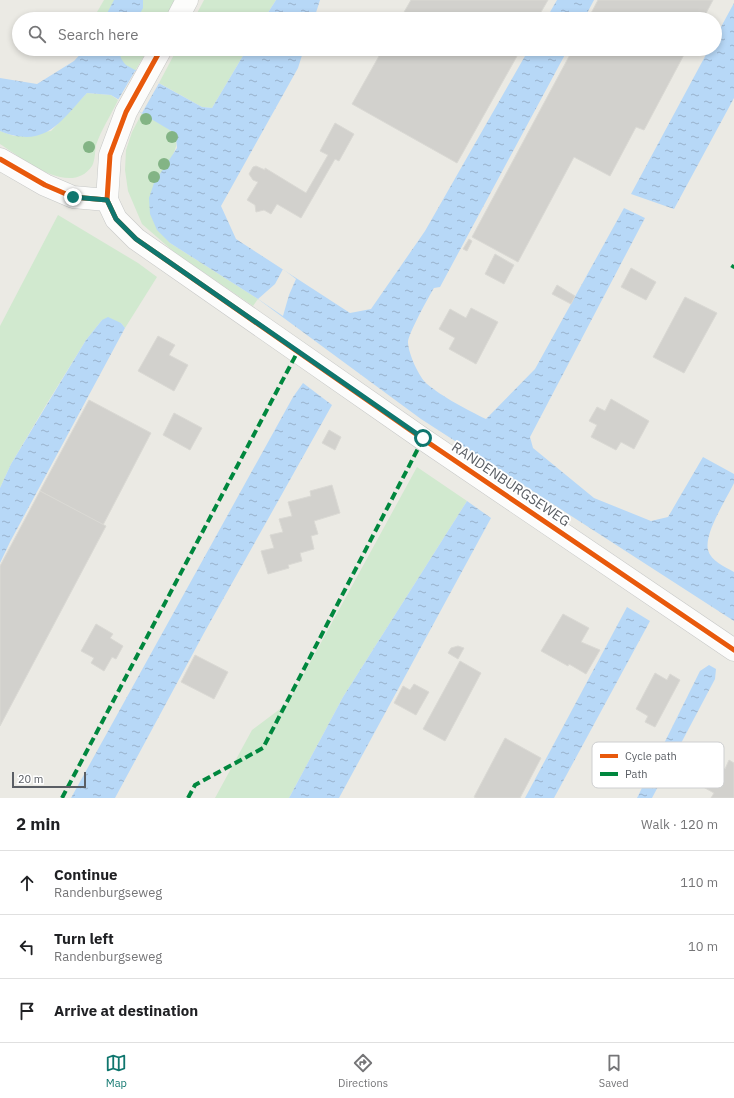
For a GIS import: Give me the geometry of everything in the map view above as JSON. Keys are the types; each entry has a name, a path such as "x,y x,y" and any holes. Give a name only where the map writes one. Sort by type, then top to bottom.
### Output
{"street":[{"path":"181,12 187,0"},
{"path":"0,159 45,185 73,197 107,200 110,155 126,112 156,56"},
{"name":"RANDENBURGSEWEG","path":"107,200 116,219 136,239 429,443 733,646"}],"green space":[{"path":"104,0 176,0 169,12 97,12"},
{"path":"204,0 276,0 268,12 198,12"},
{"path":"90,56 144,56 135,71 95,62"},
{"path":"173,56 243,56 212,108 202,107 159,83"},
{"path":"87,93 111,95 118,100 98,139 93,164 83,175 71,178 59,177 33,166 0,144 0,131 14,136 51,131"},
{"path":"142,113 167,128 174,134 176,139 176,145 171,159 154,183 170,243 258,299 253,306 174,252 142,224 128,191 125,170 126,150 132,132"},
{"path":"58,215 138,263 157,277 125,328 121,323 102,320 86,340 11,464 0,488 0,326"},
{"path":"417,467 467,501 343,697 289,798 215,798 252,730 288,703"}],"water":[{"path":"114,0 143,0 143,8 141,12 108,12"},
{"path":"276,0 320,0 316,12 268,12"},
{"path":"557,0 594,0 588,12 550,12"},
{"path":"734,3 734,98 674,209 631,194 705,56 722,56 722,25"},
{"path":"79,56 120,56 126,65 202,107 212,108 243,56 302,56 298,68 221,206 236,239 350,313 371,309 425,231 525,56 564,56 440,287 434,288 419,316 408,343 410,353 418,371 427,384 447,398 486,419 535,369 624,208 645,218 530,437 533,448 594,498 651,521 668,517 703,457 734,474 734,483 712,526 709,535 708,550 712,557 719,563 734,572 734,621 421,419 258,299 170,243 157,230 150,214 149,198 154,183 177,148 176,138 173,132 111,95 87,93 59,123 40,135 29,137 16,136 0,131 0,78 37,84 74,61"},
{"path":"108,317 121,323 125,328 0,563 0,488 11,464 86,340 102,320"},
{"path":"303,383 332,405 204,633 115,798 71,798 293,397"},
{"path":"467,501 491,518 339,798 289,798 343,697"},
{"path":"627,607 650,621 554,798 525,798"},
{"path":"709,665 716,669 715,679 682,742 665,742 700,671"},
{"path":"642,788 657,788 652,798 637,798"}],"pier":[{"path":"135,71 159,83 142,113 118,100"},
{"path":"283,269 296,279 289,295 283,316 258,299 275,284"}],"building":[{"path":"411,0 548,0 541,12 404,12"},
{"path":"598,0 713,0 707,12 592,12"},
{"path":"379,56 517,56 457,163 352,104"},
{"path":"569,56 683,56 644,130 636,127 610,176 574,157 518,262 472,237"},
{"path":"335,123 354,134 339,161 335,159 301,218 277,204 271,214 264,210 256,212 255,205 247,200 258,182 253,180 249,174 253,167 256,166 265,170 265,168 306,193 328,155 320,151"},
{"path":"469,239 472,241 467,251 463,249"},
{"path":"495,254 514,265 504,284 485,274"},
{"path":"631,268 656,282 646,300 621,287"},
{"path":"557,285 575,296 571,304 552,294"},
{"path":"685,297 717,313 684,373 653,357"},
{"path":"471,308 498,322 476,364 449,349 455,338 439,329 450,309 466,318"},
{"path":"158,336 175,345 169,355 188,365 174,391 138,371"},
{"path":"611,399 649,421 634,449 621,442 616,450 591,437 597,425 589,421 597,407 605,411"},
{"path":"89,400 151,433 103,525 40,491"},
{"path":"174,413 202,428 190,450 163,435"},
{"path":"329,430 341,437 335,450 322,443"},
{"path":"332,485 340,513 314,521 318,534 311,536 314,549 300,553 302,561 288,565 289,568 268,574 261,551 274,548 270,535 283,532 279,519 292,516 288,502 311,496 310,491"},
{"path":"40,491 106,526 0,726 0,566"},
{"path":"563,614 589,628 581,642 600,650 586,674 541,651"},
{"path":"96,624 113,634 110,638 123,646 116,659 112,657 104,671 91,663 94,658 81,651"},
{"path":"458,646 464,648 458,659 448,653 451,648"},
{"path":"195,655 228,672 214,699 181,682"},
{"path":"460,661 481,673 445,741 423,729"},
{"path":"655,673 667,680 670,674 680,680 655,727 645,722 648,716 636,709"},
{"path":"414,684 429,692 416,715 394,703 403,686 410,690"},
{"path":"505,738 541,758 520,798 474,797"},
{"path":"729,760 734,763 734,798 711,798 714,793 705,788 724,788 724,768"}],"marked path":[{"path":"62,798 298,351"},
{"path":"188,798 195,785 263,748 423,439"}],"cycle path":[{"path":"107,200 110,155 126,112 157,56"},
{"path":"0,159 45,185 73,197 107,200 116,219 136,239 423,439 734,650"}],"route":[{"path":"73,197 107,200 116,219 136,239 423,438"}]}
